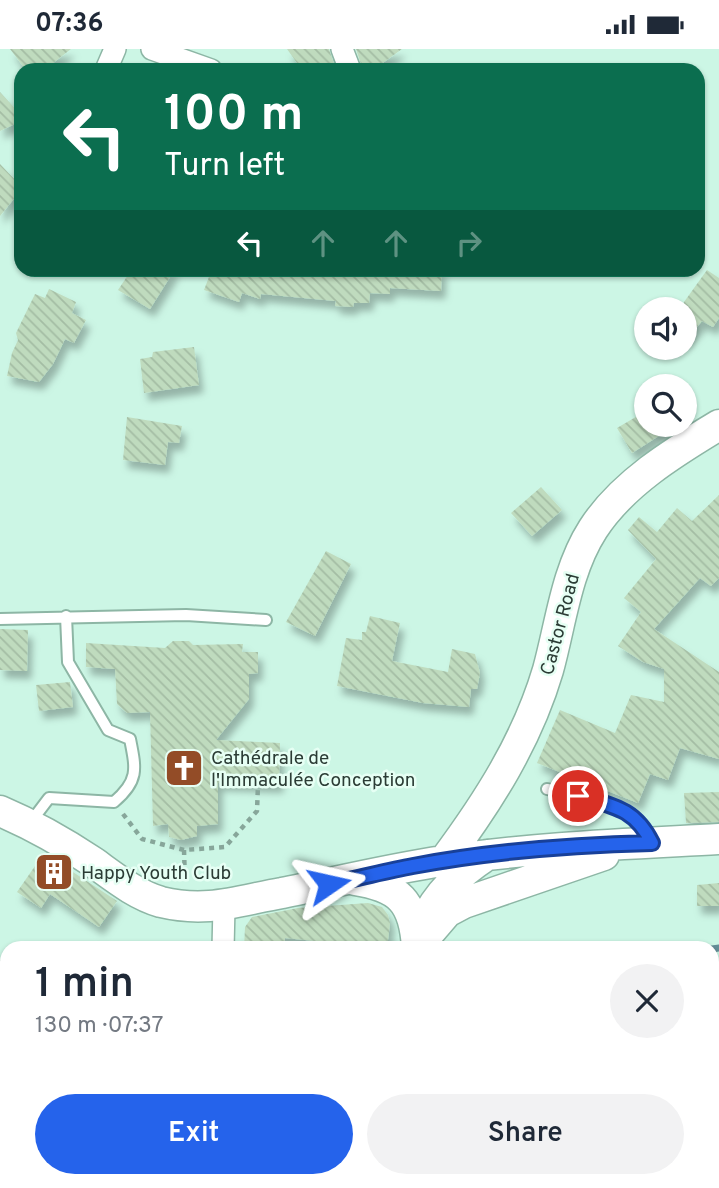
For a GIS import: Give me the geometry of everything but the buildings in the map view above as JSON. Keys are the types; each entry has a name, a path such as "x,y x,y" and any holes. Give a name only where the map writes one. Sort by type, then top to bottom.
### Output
{"main road":[{"name":"Castor Road","path":"444,861 508,768 533,712 547,671 577,559 594,527 628,489 682,447 719,425"},
{"path":"0,811 30,823 129,887 158,901 186,907 224,906 278,893 487,855 577,846 719,839"},
{"path":"423,941 447,912 464,904 513,885 649,843"},
{"path":"420,941 435,901 461,875 487,855"},
{"path":"355,880 381,884 397,893 410,908 416,924 417,941"}],"street":[{"path":"152,49 191,63"},
{"path":"223,941 224,906"}],"lane":[{"path":"0,619 186,615 266,620"},
{"path":"30,823 49,798 114,802 129,790 135,765 130,739 108,730 68,662 66,616"},
{"path":"547,789 611,804 624,810 643,825 649,843"}],"path":[{"path":"114,802 142,839 184,850 225,847 257,811 258,784"}],"place":[{"name":"Cathédrale de l'Immaculée Conception","path":"184,768"},
{"name":"Happy Youth Club","path":"54,872"}],"route":[{"path":"329,884 412,866 473,857 577,846 652,843 643,825 624,810 578,796"}]}
